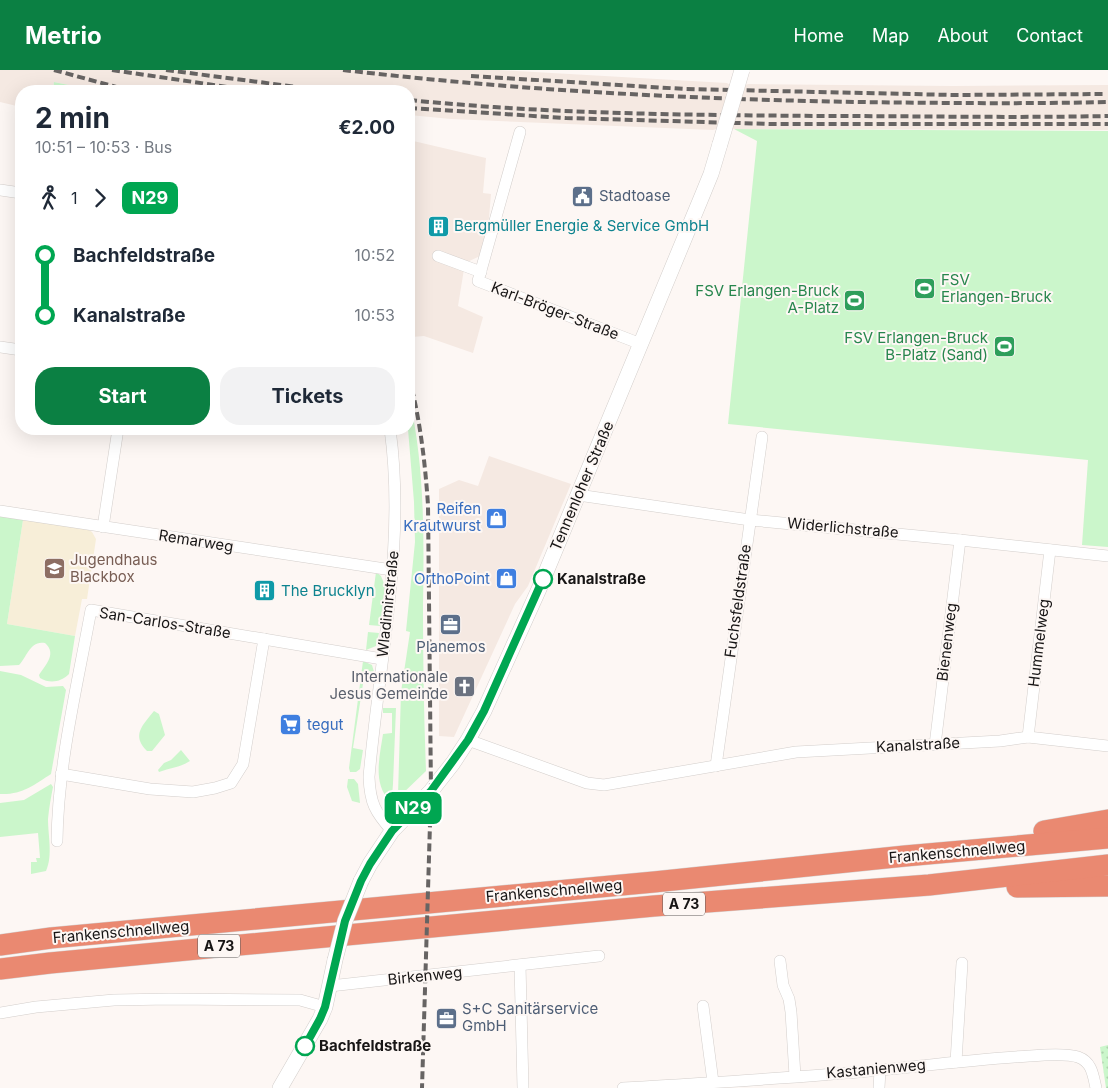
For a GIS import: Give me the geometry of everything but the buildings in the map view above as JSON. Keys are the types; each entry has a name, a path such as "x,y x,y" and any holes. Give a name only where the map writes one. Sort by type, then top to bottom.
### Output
{"highway":[{"path":"905,856 970,841 1108,820"},
{"name":"Frankenschnellweg","path":"0,945 51,938 1108,838"},
{"name":"Frankenschnellweg","path":"0,969 342,934 654,906 929,885 1108,865"},
{"path":"929,885 972,888 1108,886"}],"street":[{"name":"Tennenloher Straße","path":"280,1088 325,1007 345,921 361,881 392,831 431,791 468,740 484,711 536,597 702,196 742,70"},
{"name":"Karl-Bröger-Straße","path":"520,132 478,281 641,344"},
{"path":"0,190 15,192"},
{"name":"Karl-Bröger-Straße","path":"438,256 481,272"},
{"path":"0,347 15,349"},
{"path":"103,527 117,435"},
{"name":"Wladimirstraße","path":"391,435 395,487 392,570 370,765 369,790 376,812 392,831"},
{"name":"Fuchsfeldstraße","path":"716,766 762,437"},
{"name":"Widerlichstraße","path":"578,495 750,520 1108,556"},
{"name":"Remarweg","path":"0,511 392,570"},
{"name":"Bienenweg","path":"935,745 960,540"},
{"name":"Hummelweg","path":"1028,737 1050,550"},
{"name":"San-Carlos-Straße","path":"57,841 61,774 91,610 382,659"},
{"path":"61,774 150,789 192,792 231,783 243,764 264,639"},
{"name":"Kanalstraße","path":"468,740 586,783 604,785 796,752 1000,741 1028,737 1108,746"},
{"name":"Birkenweg","path":"330,986 599,956"},
{"path":"780,961 783,985 789,999 791,1012 795,1076"},
{"path":"956,1062 962,963"},
{"path":"520,966 524,1088"},
{"path":"0,1013 36,1007 105,1001 169,999 300,1000 325,1007"},
{"path":"703,1006 708,1084"},
{"name":"Kastanienweg","path":"623,1088 708,1084 1046,1055 1077,1056 1088,1063 1092,1070 1096,1088"},
{"path":"879,1088 880,1070"}],"shaded area":[{"path":"0,70 499,70 727,83 733,87 749,84 1108,85 1108,130 734,129 723,127 713,130 451,119 415,116 415,85 69,85 54,82 54,85 15,85 15,106 0,102"},
{"path":"415,141 486,158 483,193 491,194 489,218 480,256 465,263 458,306 483,317 473,353 424,336 415,337"},
{"path":"489,456 571,484 528,586 515,604 454,737 439,736 439,489 459,480 478,486"},
{"name":"Jugendhaus Blackbox","path":"23,520 84,527 92,532 96,539 87,599 82,599 75,636 7,624"}],"green space":[{"path":"54,82 69,85 54,85"},
{"name":"FSV Erlangen-Bruck","path":"734,129 1108,131 1108,547 1082,545 1088,460 728,424 757,141"},
{"path":"415,430 421,476 422,502 426,771 400,796 398,795 401,692 410,632 406,631 415,542 408,435 415,435"},
{"path":"0,516 23,520 7,624 75,636 69,674 59,680 48,681 40,678 39,675 50,655 50,651 45,643 36,644 32,647 19,665 0,666"},
{"path":"376,572 381,576 385,586 380,626 369,625"},
{"path":"368,632 379,633 376,646 366,650"},
{"path":"363,661 372,665 374,672 365,671 353,748 363,750 360,769 356,772 350,772 349,768"},
{"path":"0,671 21,675 46,687 63,686 66,690 51,774 21,791 8,794 0,794"},
{"path":"383,708 396,708 393,784 390,801 384,794 379,778 379,760 383,734 392,733 392,713 383,713"},
{"path":"154,711 159,714 165,735 152,751 147,751 142,745 139,735 140,730"},
{"path":"181,750 190,761 159,772 158,770 164,763 171,760"},
{"path":"348,779 354,779 358,784 360,803 352,801 347,787"},
{"path":"51,784 53,787 48,819 50,852 48,865 46,871 31,874 31,862 37,862 36,858 40,858 38,833 0,837 0,803 24,800"},
{"path":"1108,1045 1108,1088 1106,1088 1100,1047"}],"railway":[{"path":"54,70 109,85"},
{"path":"112,70 214,85"},
{"path":"166,70 282,85"},
{"path":"343,70 535,88 729,99 920,103 1108,102"},
{"path":"471,76 685,89 954,95 1106,94"},
{"path":"415,101 566,111 671,114 968,117 1108,116"},
{"path":"415,108 566,118 771,124 1108,124"},
{"path":"415,404 422,440 428,505 431,791 422,1088"}],"bus line":[{"name":"N29","path":"305,1046 325,1007 345,921 361,881 392,831 431,791 468,740 484,711 543,579"}],"place":[{"name":"Stadtoase","path":"583,196"},
{"name":"Bergmüller Energie & Service GmbH","path":"438,226"},
{"name":"FSV Erlangen-Bruck","path":"925,289"},
{"name":"FSV Erlangen-Bruck A-Platz","path":"855,300"},
{"name":"FSV Erlangen-Bruck B-Platz (Sand)","path":"1004,347"},
{"name":"Reifen Krautwurst","path":"497,518"},
{"name":"Jugendhaus Blackbox","path":"54,569"},
{"name":"OrthoPoint","path":"506,579"},
{"name":"Kanalstraße","path":"543,579"},
{"name":"The Brucklyn","path":"265,591"},
{"name":"Planemos","path":"451,624"},
{"name":"Internationale Jesus Gemeinde","path":"464,686"},
{"name":"tegut","path":"291,725"},
{"name":"S+C Sanitärservice GmbH","path":"446,1018"},
{"name":"Bachfeldstraße","path":"305,1046"}]}
